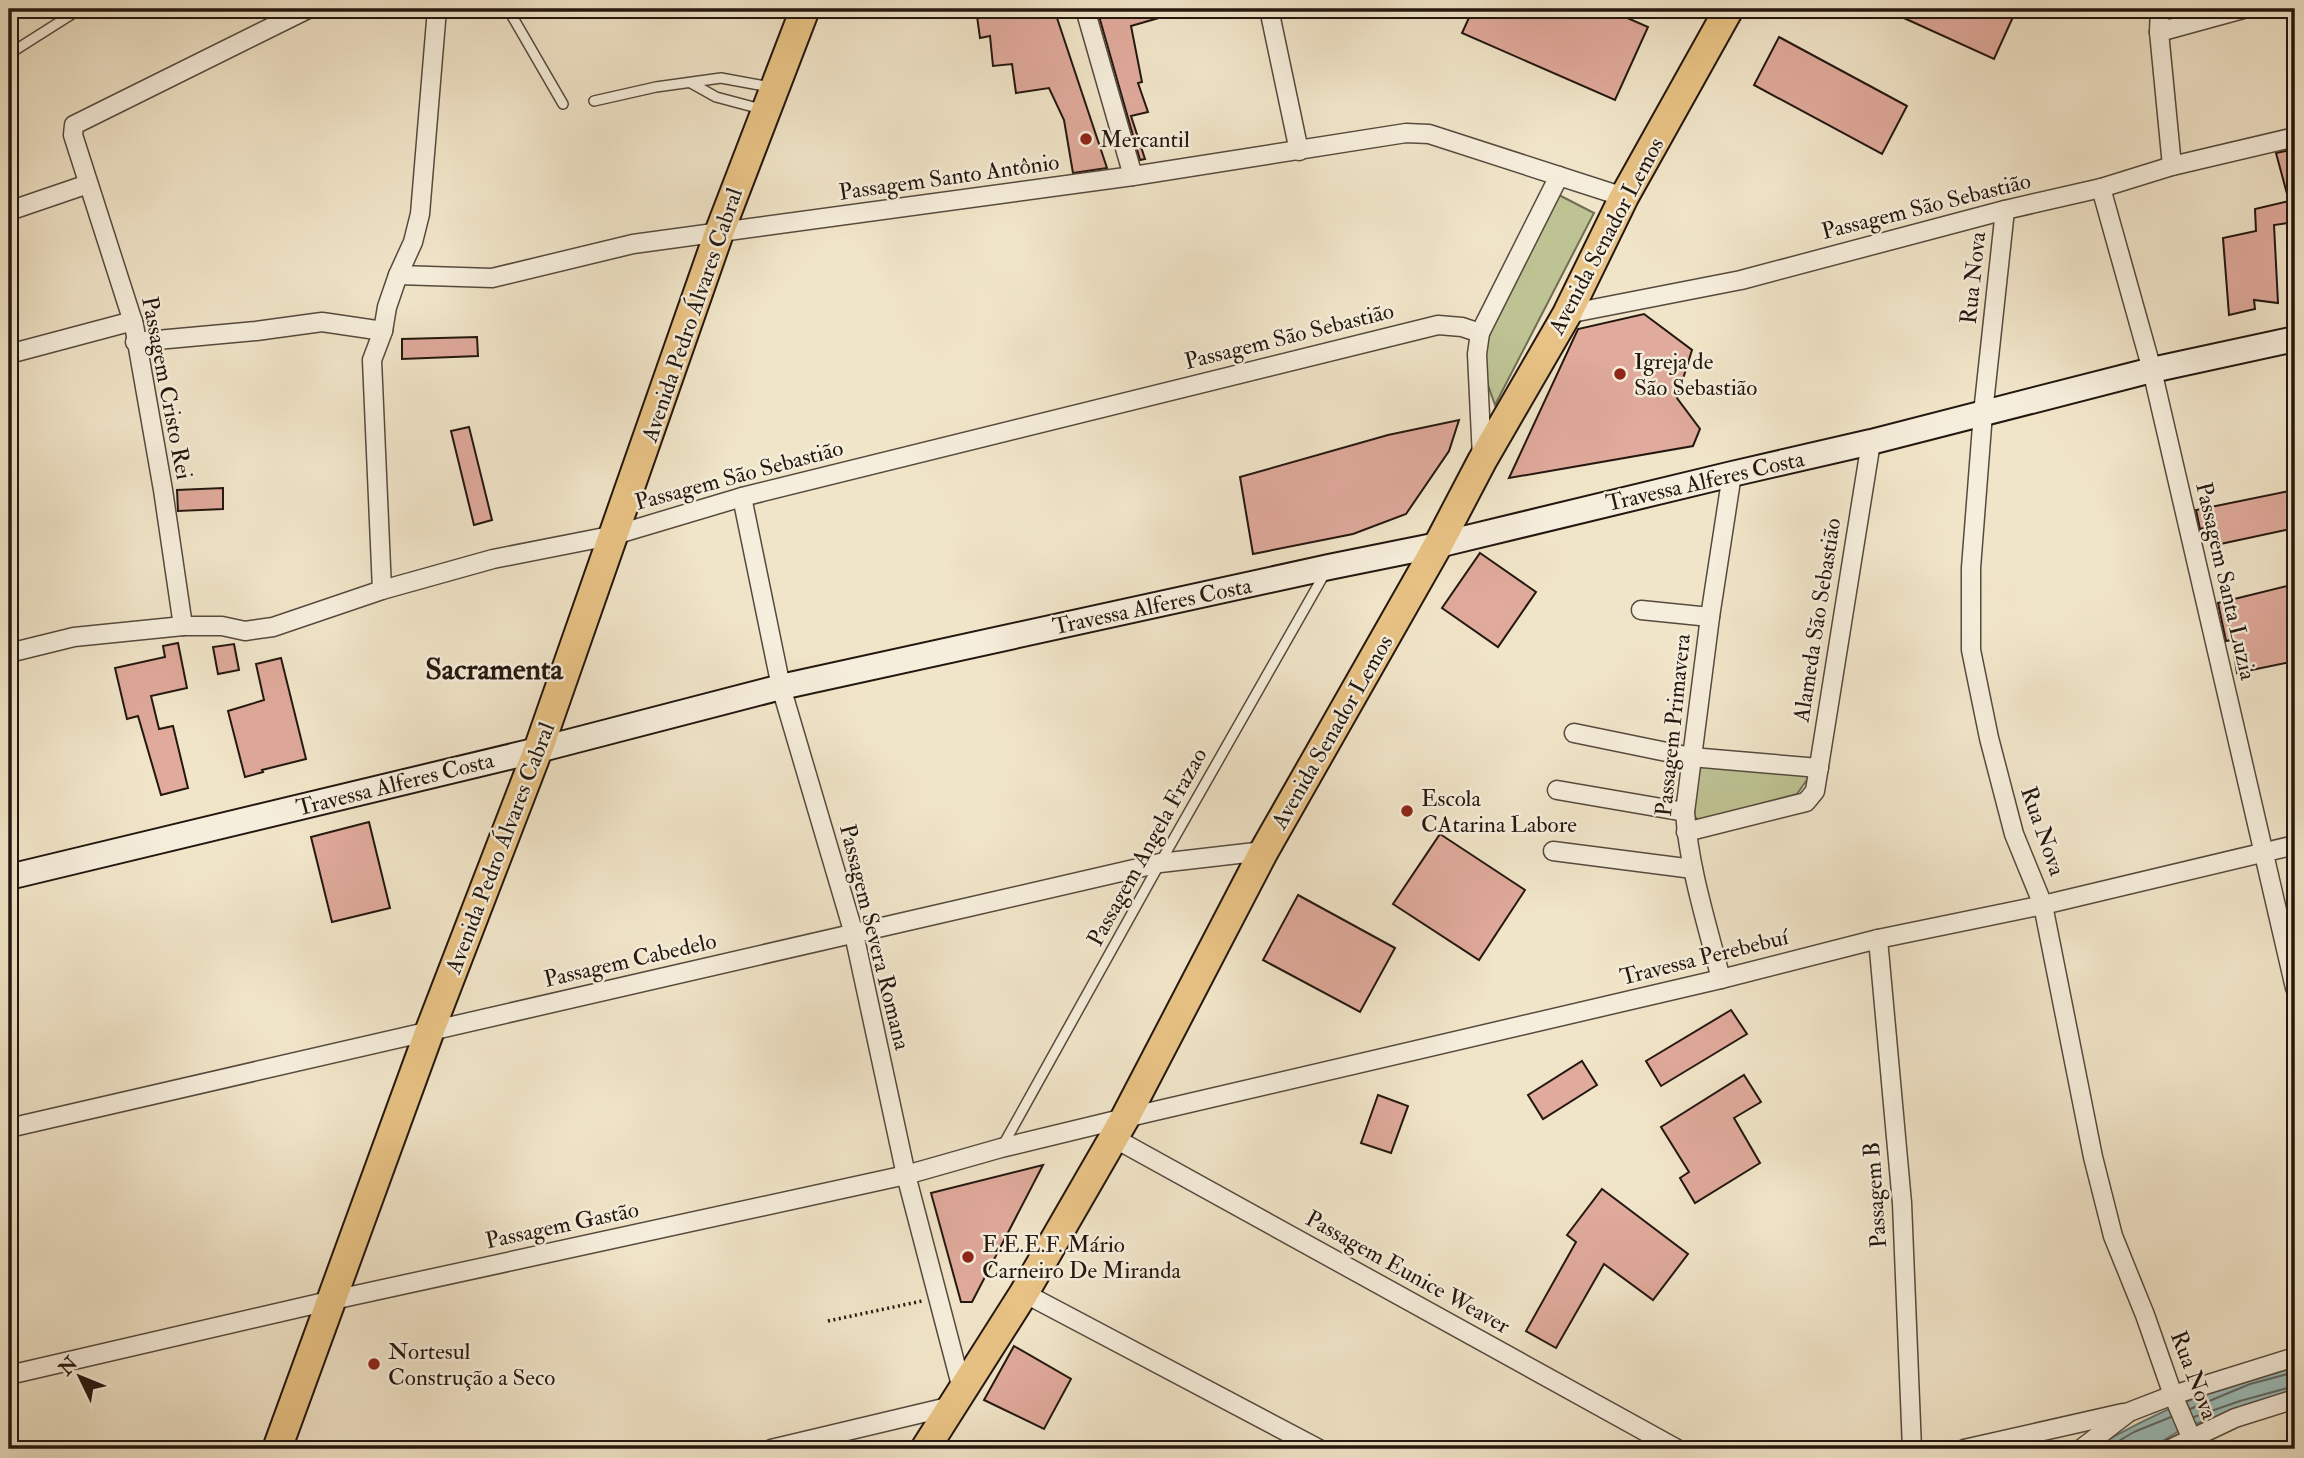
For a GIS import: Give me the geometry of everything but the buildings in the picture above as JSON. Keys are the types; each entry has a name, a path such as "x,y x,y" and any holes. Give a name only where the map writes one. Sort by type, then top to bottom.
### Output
{"main road":[{"name":"Avenida Pedro Álvares Cabral","path":"277,1449 430,1030 538,750 719,233 805,9"},
{"name":"Avenida Senador Lemos","path":"927,1449 1024,1293 1120,1128 1264,851 1567,314 1624,197 1729,9"}],"street":[{"name":"Passagem Cristo Rei","path":"183,626 163,490 133,321 88,184 74,135 74,125 308,9"},
{"path":"382,590 372,360 383,331 387,307 413,242 420,214 438,9"},
{"path":"1085,9 1133,176"},
{"path":"1269,9 1298,151"},
{"path":"2160,9 2159,32 2172,166"},
{"path":"2159,32 2243,9"},
{"name":"Passagem Santo Antônio","path":"398,275 492,278 633,244 1133,176 1406,133 1429,134 1624,197"},
{"name":"Passagem São Sebastião","path":"1567,314 1741,280 2005,210 2101,188 2172,166 2295,137"},
{"path":"1482,461 1477,354 1480,333 1559,176"},
{"path":"9,211 88,184"},
{"name":"Passagem Santa Luzia","path":"2101,188 2152,370 2295,988"},
{"name":"Rua Nova","path":"2005,210 1983,412 1971,568 1971,650 1989,738 2014,834 2043,905 2093,1157 2113,1237 2145,1315 2174,1398 2192,1438"},
{"path":"9,355 133,321"},
{"path":"135,342 322,322 383,331"},
{"name":"Passagem São Sebastião","path":"9,653 74,637 183,626 222,626 245,631 273,627 382,590 493,559 615,535 742,497 1438,325 1462,327 1480,333"},
{"name":"Travessa Alferes Costa","path":"9,877 538,750 781,687 1329,566 1438,545 1871,442 2152,370 2295,339"},
{"name":"Alameda São Sebastião","path":"1686,832 1805,802 1815,791 1871,442"},
{"name":"Passagem Primavera","path":"1721,979 1693,869 1685,812 1732,474"},
{"name":"Passagem Severa Romana","path":"742,497 781,687 854,934 906,1175 938,1297 957,1397"},
{"path":"1641,610 1710,617"},
{"path":"1574,733 1691,757 1819,768"},
{"path":"1557,790 1685,812"},
{"name":"Travessa Perebebuí","path":"1120,1128 1878,939 2043,905 2295,845"},
{"name":"Passagem Cabedelo","path":"9,1128 1160,863 1264,851"},
{"path":"1553,851 1693,869"},
{"name":"Passagem B","path":"1878,939 1902,1203 1912,1449"},
{"name":"Passagem Gastão","path":"9,1375 333,1300 906,1175 1001,1148 1120,1128"},
{"name":"Passagem Eunice Weaver","path":"1120,1128 1678,1449"},
{"path":"1024,1293 1319,1449"},
{"path":"1964,1449 2129,1412 2295,1357"},
{"path":"771,1449 957,1397"},
{"path":"2170,1449 2235,1418 2295,1399"},
{"path":"2081,1449 2129,1412"}],"lane":[{"path":"9,54 80,9"},
{"path":"508,9 562,104"},
{"path":"594,101 656,87 721,78 771,99"},
{"path":"691,83 716,97 771,99"},
{"name":"Passagem Angela Frazao","path":"1001,1148 1329,566"}],"path":[{"path":"828,1321 938,1297"}],"green space":[{"path":"1557,194 1594,213 1495,405 1484,368 1487,343 1503,299"},
{"path":"1697,764 1814,770 1797,794 1699,820 1691,814"}],"water":[{"path":"2295,1365 2295,1392 2186,1427 2149,1449 2092,1449 2190,1400"}],"place":[{"name":"Mercantil","path":"1086,139"},
{"name":"Igreja de São Sebastião","path":"1620,374"},
{"name":"Escola CAtarina Labore","path":"1407,811"},
{"name":"E.E.E.F. Mário Carneiro De Miranda","path":"968,1257"},
{"name":"Nortesul Construção a Seco","path":"374,1364"}],"district":[{"name":"Sacramenta","path":"494,669"}]}
